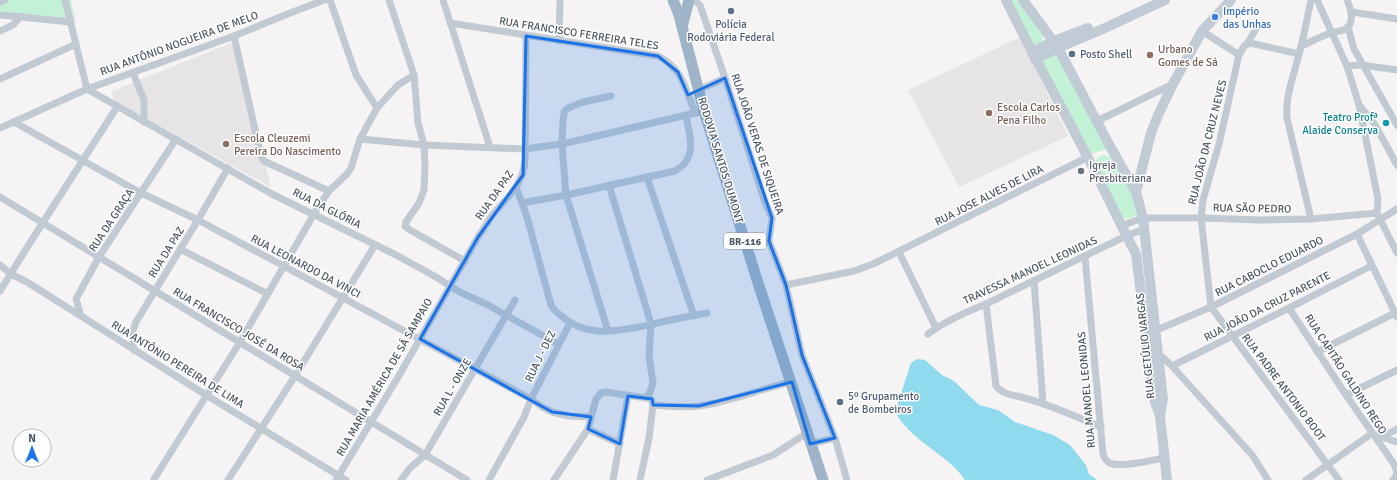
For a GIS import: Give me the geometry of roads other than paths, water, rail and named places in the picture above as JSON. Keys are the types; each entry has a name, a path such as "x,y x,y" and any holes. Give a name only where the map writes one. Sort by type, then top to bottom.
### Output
{"highway":[{"path":"682,28 689,0"},
{"name":"RODOVIA SANTOS DUMONT","path":"675,1 699,90 699,112 792,382 808,438 823,480"}],"main road":[{"name":"RUA GETÚLIO VARGAS","path":"1006,0 1088,157 1137,257 1151,333 1158,354 1163,399 1160,416"},
{"name":"RUA GETÚLIO VARGAS","path":"1023,0 1056,44 1136,192 1143,218 1154,399 1160,416"},
{"path":"1034,56 1056,44 1104,26 1147,4 1165,0"},
{"path":"1136,192 1153,129 1173,84 1202,31 1231,0"},
{"path":"1160,416 1167,480"}],"street":[{"path":"0,2 5,0"},
{"path":"65,0 86,89"},
{"name":"RUA ANTÔNIO NOGUEIRA DE MELO","path":"0,128 86,89 234,36 285,14 324,0"},
{"path":"330,0 356,75 378,108"},
{"path":"389,0 414,75 418,123 424,145 424,190 419,203 406,222 406,226 410,230 464,261"},
{"path":"443,0 490,147"},
{"path":"560,0 560,41"},
{"name":"RUA JOÃO VERAS DE SIQUEIRA","path":"694,0 700,5 765,202 772,218 769,241 786,285 802,356 835,438 847,480"},
{"path":"1311,0 1301,46 1287,98 1286,109 1311,220"},
{"path":"1317,0 1347,66 1359,105 1378,199 1379,216 1397,253"},
{"path":"1301,46 1332,32 1343,30 1348,27 1351,22 1352,12 1347,0"},
{"path":"1352,12 1397,19"},
{"path":"0,15 71,22"},
{"path":"0,31 13,25 21,16"},
{"name":"RUA FRANCISCO FERREIRA TELES","path":"450,23 526,36 651,54 666,60 678,72 699,112"},
{"path":"1202,31 1239,55 1257,27"},
{"path":"1348,27 1354,49 1397,125"},
{"path":"234,36 261,157 266,162 330,191"},
{"name":"RUA DA PAZ","path":"450,285 493,214 520,181 524,170 526,36"},
{"path":"1248,43 1299,54"},
{"path":"0,79 76,44"},
{"name":"RUA JOÃO DA CRUZ NEVES","path":"1211,307 1200,218 1203,200 1219,144 1239,55"},
{"path":"1347,66 1362,65 1397,70"},
{"path":"133,73 144,100 144,122"},
{"path":"154,479 240,342 314,214 330,191 351,168 360,139 378,108 398,85 414,75"},
{"path":"699,90 725,78"},
{"path":"1097,121 1173,84"},
{"name":"RUA DA GLÓRIA","path":"86,89 272,194 398,256 460,292 558,344"},
{"path":"608,331 566,195 562,144 564,112 568,108 583,102 611,96"},
{"path":"1359,105 1374,123 1397,165"},
{"path":"0,291 42,222 117,107"},
{"path":"360,139 424,145 524,149 562,144 699,112"},
{"path":"522,203 675,171 684,165 691,147 686,116"},
{"name":"RUA LEONARDO DA VINCI","path":"14,122 141,193 198,220 475,368 552,412 569,416 591,416"},
{"name":"RUA DA GRAÇA","path":"81,316 76,298 99,257 176,139"},
{"name":"RUA JOSE ALVES DE LIRA","path":"786,285 854,271 873,264 1088,157"},
{"name":"RUA DA PAZ","path":"134,350 132,338 133,328 228,168"},
{"path":"647,177 694,316"},
{"path":"609,185 651,324 649,356 653,383 646,398"},
{"path":"516,187 532,236 551,305 554,310 570,323 593,331 608,331 633,329 707,313"},
{"name":"RUA FRANCISCO JOSÉ DA ROSA","path":"0,197 467,480"},
{"name":"RUA CABOCLO EDUARDO","path":"1151,333 1211,307 1357,234 1379,216 1397,209"},
{"name":"RUA SÃO PEDRO","path":"1121,226 1143,218 1311,220 1379,216"},
{"name":"TRAVESSA MANOEL LEONIDAS","path":"928,334 936,328 963,314 1126,236 1144,229"},
{"path":"1317,352 1396,315 1371,266 1357,234"},
{"path":"228,480 295,376 375,245"},
{"path":"180,249 268,294"},
{"path":"899,252 936,328"},
{"name":"RUA MANOEL LEONIDAS","path":"1085,256 1103,454 1108,463 1112,464 1125,464 1164,458"},
{"name":"RUA ANTÔNIO PEREIRA DE LIMA","path":"0,265 11,274 27,282 261,428 338,478 346,480"},
{"name":"RUA JOÃO DA CRUZ PARENTE","path":"1172,366 1371,266"},
{"path":"1034,281 1043,403"},
{"name":"RUA MARIA AMÉRICA DE SÁ SAMPAIO","path":"338,478 450,285"},
{"name":"RUA L - ONZE","path":"401,480 410,468 425,455 515,300"},
{"path":"986,304 996,386 998,389 1006,393 1043,403 1101,427"},
{"name":"RUA PADRE ANTONIO BOOT","path":"1211,307 1339,480"},
{"name":"RUA CAPITÃO GALDINO REGO","path":"1289,308 1371,434 1394,464 1397,472 1396,478 1393,480"},
{"name":"RUA J - DEZ","path":"489,480 524,417 558,344 570,323"},
{"path":"1158,354 1172,366 1253,456 1268,480"},
{"path":"1346,395 1397,370"},
{"path":"653,404 680,407 699,406 717,403 792,382"},
{"path":"554,480 588,429 596,399 601,393 610,392 651,399 653,404 640,480"},
{"path":"613,480 628,396"},
{"path":"588,429 620,444"},
{"path":"1382,437 1397,429"},
{"path":"1306,480 1371,434 1397,442"},
{"path":"708,480 773,455 808,438 835,438"}],"water":[{"path":"917,359 925,360 942,375 954,381 979,405 998,410 1015,422 1053,435 1070,445 1086,465 1089,474 1097,480 965,480 950,463 913,434 897,415 898,403 911,363"}],"place":[{"name":"Polícia Rodoviária Federal","path":"731,11"},
{"name":"Império das Unhas","path":"1215,17"},
{"name":"Posto Shell","path":"1072,54"},
{"name":"Urbano Gomes de Sá","path":"1150,55"},
{"name":"Escola Carlos Pena Filho","path":"989,113"},
{"name":"Teatro Profª Alaide Conserva","path":"1386,123"},
{"name":"Escola Cleuzemi Pereira Do Nascimento","path":"226,144"},
{"name":"Igreja Presbiteriana","path":"1081,171"},
{"name":"5º Grupamento de Bombeiros","path":"840,402"}]}
